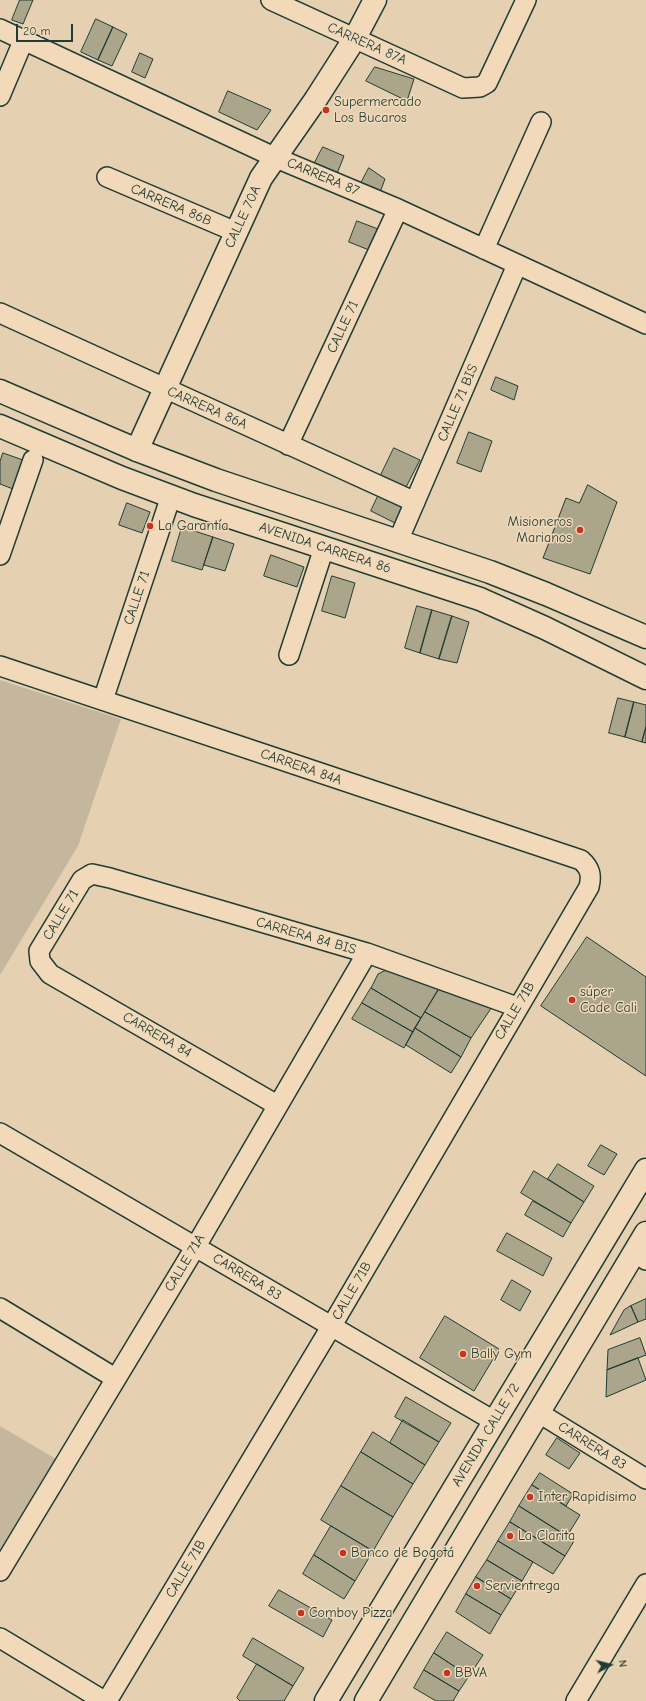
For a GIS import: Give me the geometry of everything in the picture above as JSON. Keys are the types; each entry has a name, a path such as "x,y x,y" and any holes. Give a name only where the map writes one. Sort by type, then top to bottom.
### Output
{"main road":[{"name":"CALLE 70A","path":"137,450 261,178 274,157 316,99 355,38 375,0"},
{"name":"AVENIDA CARRERA 86","path":"0,391 137,450 216,480 398,541 546,594 646,637"},
{"name":"AVENIDA CARRERA 86","path":"0,426 122,478 171,496 246,523 480,599 545,628 646,678"},
{"name":"AVENIDA CALLE 72","path":"326,1701 646,1170"},
{"path":"366,1701 539,1413 643,1248"}],"street":[{"name":"CARRERA 87A","path":"271,0 463,88 480,87 487,83 526,0"},
{"name":"CARRERA 87","path":"0,29 274,157 398,208 517,265 646,324"},
{"path":"0,96 24,39"},
{"path":"484,249 541,122"},
{"name":"CARRERA 86B","path":"106,177 236,232"},
{"name":"CALLE 71","path":"288,445 398,208"},
{"name":"CALLE 71 BIS","path":"398,541 517,265"},
{"name":"CARRERA 86A","path":"0,313 415,502"},
{"path":"0,555 33,460"},
{"name":"CALLE 71","path":"103,700 171,496"},
{"path":"289,655 324,548"},
{"name":"CARRERA 84A","path":"0,666 581,860 588,867 591,879"},
{"name":"CALLE 71","path":"40,961 39,951 82,880 92,874"},
{"name":"CARRERA 84 BIS","path":"92,874 367,954 517,1006"},
{"name":"CALLE 71B","path":"105,1701 331,1327 517,1006 589,887 591,879"},
{"name":"CALLE 71A","path":"0,1571 196,1246 277,1105 367,954"},
{"name":"CARRERA 84","path":"40,961 50,974 277,1105"},
{"name":"CARRERA 83","path":"0,1133 494,1421"},
{"path":"0,1308 115,1378"},
{"name":"CARRERA 83","path":"539,1413 646,1479"},
{"path":"576,1701 646,1584"},
{"path":"0,1638 105,1701"}],"shaded area":[{"path":"0,680 121,719 78,846 0,975"},
{"path":"0,1426 56,1459 0,1555"}],"building":[{"path":"20,0 33,0 23,24 12,20"},
{"path":"96,19 113,27 98,60 81,52"},
{"path":"113,27 127,34 112,66 98,60"},
{"path":"140,53 153,59 145,78 132,72"},
{"path":"375,67 414,79 407,101 366,81"},
{"path":"228,91 271,110 257,130 219,112"},
{"path":"323,147 344,156 336,176 312,168"},
{"path":"369,168 385,179 379,195 360,185"},
{"path":"357,221 378,229 369,250 349,242"},
{"path":"496,377 518,386 514,400 491,390"},
{"path":"469,432 492,441 481,472 457,463"},
{"path":"394,448 420,460 405,489 380,477"},
{"path":"3,453 23,460 13,489 0,484 0,462"},
{"name":"Misioneros Marianos","path":"588,485 617,502 590,574 543,558 566,498 579,503"},
{"path":"381,490 405,502 395,523 371,511"},
{"path":"127,503 150,512 142,533 119,525"},
{"path":"182,527 213,537 202,570 172,561"},
{"path":"213,537 234,544 225,571 204,565"},
{"path":"271,555 304,567 297,587 264,576"},
{"path":"332,576 355,583 345,618 322,611"},
{"path":"417,606 432,610 420,653 405,648"},
{"path":"432,610 452,616 439,659 420,653"},
{"path":"452,616 469,622 457,663 439,659"},
{"path":"618,698 634,702 625,737 609,733"},
{"path":"634,702 646,705 646,727 642,742 625,737"},
{"path":"646,727 646,743 642,742"},
{"path":"587,937 646,977 646,1076 541,1006"},
{"path":"394,969 440,987 421,1018 371,988 378,974 386,970"},
{"path":"440,987 494,1004 471,1038 425,1012"},
{"path":"371,988 421,1018 413,1032 362,1003"},
{"path":"362,1003 413,1032 404,1048 352,1019"},
{"path":"425,1012 471,1038 461,1057 415,1028"},
{"path":"415,1028 461,1057 451,1073 406,1045"},
{"path":"601,1145 617,1154 604,1175 588,1166"},
{"path":"558,1164 594,1186 584,1202 548,1179"},
{"path":"534,1171 584,1202 571,1223 521,1193"},
{"path":"533,1201 571,1223 563,1237 525,1215"},
{"path":"507,1233 552,1258 543,1276 497,1251"},
{"path":"512,1280 531,1291 520,1311 501,1300"},
{"path":"646,1299 646,1319 638,1322 631,1306"},
{"path":"631,1306 638,1322 610,1335 624,1310"},
{"path":"445,1316 499,1349 474,1391 420,1358"},
{"path":"640,1338 646,1355 607,1370 608,1350"},
{"path":"638,1358 646,1380 606,1397 607,1370"},
{"path":"406,1397 451,1423 439,1442 395,1417"},
{"path":"403,1420 439,1442 425,1465 390,1443"},
{"path":"373,1432 425,1465 413,1484 361,1452"},
{"path":"557,1438 580,1453 569,1469 546,1455"},
{"path":"361,1452 413,1484 393,1517 341,1486"},
{"path":"540,1473 573,1494 566,1506 532,1485"},
{"path":"532,1485 580,1515 567,1536 519,1506"},
{"path":"341,1486 393,1517 373,1551 321,1520"},
{"path":"519,1506 574,1541 565,1556 510,1522"},
{"path":"510,1522 565,1556 553,1574 498,1541"},
{"name":"Banco de Bogotá","path":"331,1526 373,1551 355,1581 314,1555"},
{"path":"498,1541 533,1562 522,1581 487,1560"},
{"path":"314,1555 355,1581 344,1599 303,1574"},
{"path":"487,1560 522,1581 511,1599 476,1577"},
{"path":"476,1577 511,1599 501,1615 466,1594"},
{"name":"Comboy Pizza","path":"279,1590 332,1620 323,1637 269,1606"},
{"path":"466,1594 501,1615 490,1634 456,1612"},
{"path":"447,1632 483,1655 469,1676 434,1653"},
{"path":"253,1638 304,1668 293,1686 243,1656"},
{"name":"BBVA","path":"434,1653 469,1676 459,1691 424,1670"},
{"path":"257,1664 293,1686 284,1701 240,1701 237,1698"},
{"path":"424,1670 459,1691 453,1701 436,1701 414,1688"}],"place":[{"name":"Supermercado Los Bucaros","path":"326,110"},
{"name":"La Garantía","path":"150,526"},
{"name":"Misioneros Marianos","path":"580,530"},
{"name":"súper Cade Cali","path":"572,1000"},
{"name":"Bally Gym","path":"463,1354"},
{"name":"Inter Rapidisimo","path":"530,1497"},
{"name":"La Clarita","path":"510,1536"},
{"name":"Banco de Bogotá","path":"343,1553"},
{"name":"Servientrega","path":"477,1586"},
{"name":"Comboy Pizza","path":"301,1613"},
{"name":"BBVA","path":"447,1673"}]}
